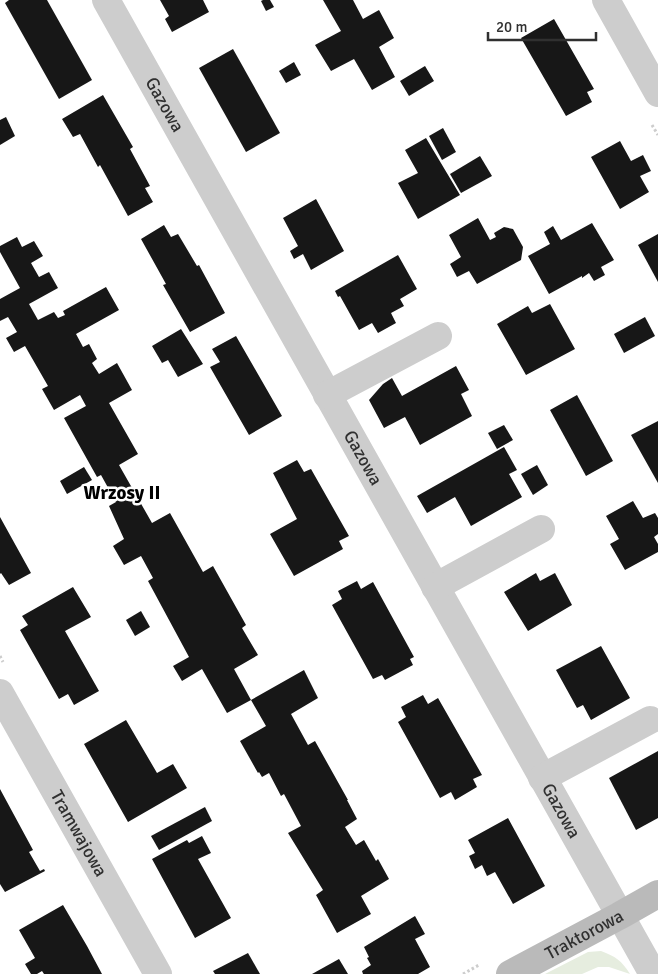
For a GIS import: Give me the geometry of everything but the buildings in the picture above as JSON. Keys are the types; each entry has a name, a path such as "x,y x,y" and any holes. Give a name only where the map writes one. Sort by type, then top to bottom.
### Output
{"street":[{"name":"Gazowa","path":"106,0 652,974"},
{"path":"606,0 658,93"},
{"path":"327,395 438,336"},
{"path":"434,587 541,529"},
{"name":"Tramwajowa","path":"0,693 158,974"},
{"path":"542,778 650,720"},
{"name":"Traktorowa","path":"510,974 658,894"}],"shaded area":[{"path":"601,951 618,959 630,974 609,967 598,967 582,974 545,974 588,952"}],"district":[{"name":"Wrzosy II","path":"122,492"}]}
